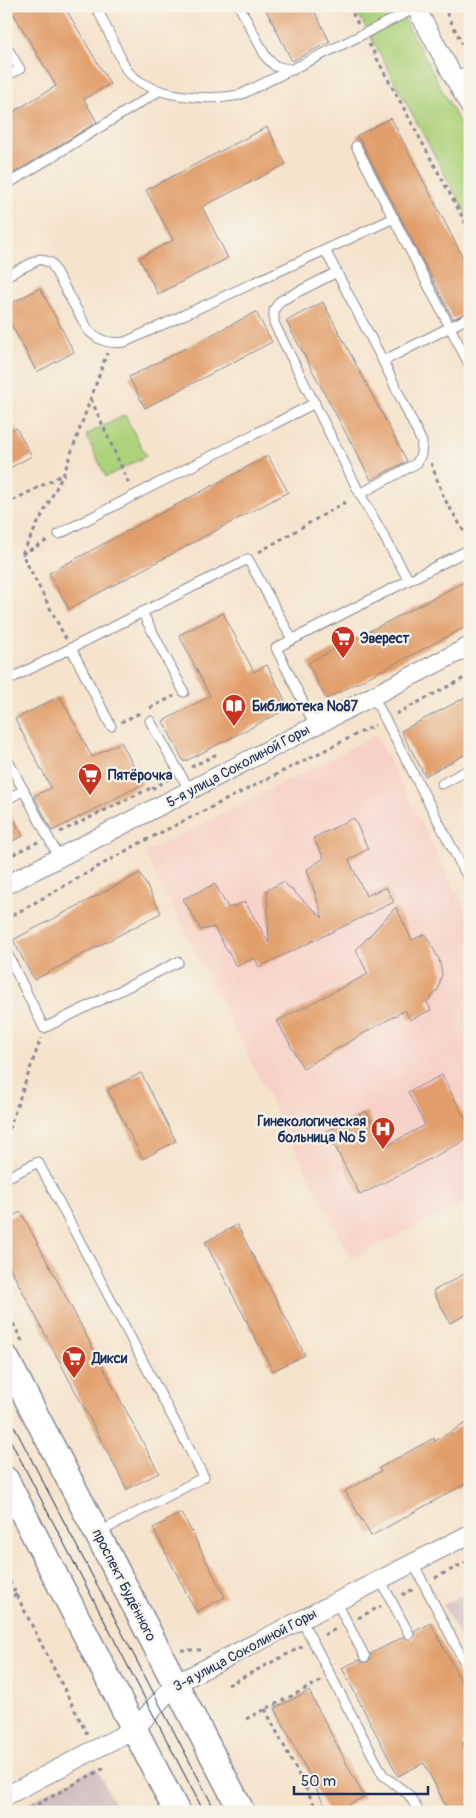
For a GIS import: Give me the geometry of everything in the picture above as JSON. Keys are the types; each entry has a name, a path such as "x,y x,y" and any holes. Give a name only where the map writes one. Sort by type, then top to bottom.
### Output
{"main road":[{"name":"проспект Будённого","path":"6,1358 242,1812"},
{"path":"6,1480 178,1812"}],"street":[{"path":"416,7 470,107"},
{"name":"5-я улица Соколиной Горы","path":"6,885 470,646"},
{"name":"3-я улица Соколиной Горы","path":"6,1796 136,1728 175,1684 470,1534"}],"lane":[{"path":"96,6 126,69 133,78 159,91 210,98 240,95 416,7"},
{"path":"239,6 266,57 275,66 293,70"},
{"path":"6,46 20,70 6,76"},
{"path":"454,78 470,69"},
{"path":"6,185 159,91"},
{"path":"356,146 470,366"},
{"path":"6,276 40,259 46,260 51,264 88,330 96,338 111,343 124,342 394,218"},
{"path":"326,250 422,442 421,454 417,463 360,494"},
{"path":"337,272 280,301 274,310 274,323 360,494 408,579"},
{"path":"383,361 470,317"},
{"path":"59,534 314,403"},
{"path":"315,726 276,648 470,549"},
{"path":"6,681 248,559 292,640"},
{"path":"142,612 184,692"},
{"path":"70,648 111,726"},
{"path":"373,696 470,882"},
{"path":"150,721 190,791"},
{"path":"6,757 59,858"},
{"path":"442,784 470,769"},
{"path":"6,800 24,790"},
{"path":"6,951 44,1028 178,962"},
{"path":"6,1178 38,1162 204,1477 97,1533"},
{"path":"413,1563 470,1673"},
{"path":"380,1579 409,1634"},
{"path":"336,1601 364,1657"},
{"path":"301,1619 383,1775 409,1795 419,1812"}],"path":[{"path":"349,6 470,231"},
{"path":"443,6 470,58"},
{"path":"22,554 64,473 111,343"},
{"path":"91,398 134,496"},
{"path":"422,442 444,498 470,541"},
{"path":"6,504 64,473"},
{"path":"248,559 360,494"},
{"path":"22,554 59,534"},
{"path":"22,554 70,648"},
{"path":"6,919 138,844 470,675"},
{"path":"6,858 152,788"},
{"path":"6,1137 44,1028"},
{"path":"6,1574 74,1706"},
{"path":"6,1600 16,1594"},
{"path":"179,1649 192,1651 209,1648"},
{"path":"246,1719 331,1676"},
{"path":"265,1709 318,1812"},
{"path":"23,1812 106,1767"}],"shaded area":[{"path":"376,735 470,918 470,999 464,1002 470,1013 470,1199 351,1259 145,853"},
{"path":"470,1591 470,1655 443,1605"},
{"path":"96,1767 119,1812 11,1812"}],"green space":[{"path":"354,6 397,6 470,142 470,221"},
{"path":"125,415 146,456 106,477 86,435"}],"building":[{"path":"9,6 64,6 110,84 84,99 97,122 6,178 6,116 56,86"},
{"path":"264,6 312,6 330,42 292,61"},
{"path":"391,118 470,271 470,311 453,319 362,143 356,136"},
{"path":"267,127 286,164 202,207 228,258 158,294 139,258 173,240 146,190"},
{"path":"40,288 74,352 37,372 6,315 6,306"},
{"path":"323,302 407,461 371,480 286,321"},
{"path":"256,312 272,342 145,408 129,377"},
{"path":"16,428 32,456 6,470 6,433"},
{"path":"268,456 288,492 69,609 49,573"},
{"path":"470,579 470,625 326,699 308,663"},
{"path":"223,613 254,672 267,665 289,708 184,762 163,721 210,696 179,635"},
{"path":"470,695 470,752 425,776 401,731"},
{"path":"60,696 92,757 121,742 143,784 52,831 34,796 51,788 15,719"},
{"path":"6,806 23,836 6,844"},
{"path":"354,818 368,849 349,860 366,896 386,887 394,902 259,967 255,958 236,966 214,927 201,930 183,899 215,884 228,908 245,902 269,943 267,890 283,882 323,918 307,869 324,858 313,838"},
{"path":"140,873 161,913 34,980 13,940"},
{"path":"396,907 412,940 425,934 439,959 442,974 438,990 427,1002 431,1010 410,1020 405,1010 303,1068 277,1021 368,974 356,950"},
{"path":"141,1073 176,1141 143,1159 107,1090"},
{"path":"442,1075 470,1128 470,1138 360,1195 327,1131 366,1111 384,1147 425,1125 408,1092"},
{"path":"21,1212 159,1473 127,1489 6,1260 6,1219"},
{"path":"237,1225 305,1355 273,1371 205,1242"},
{"path":"470,1271 470,1313 450,1323 433,1291"},
{"path":"470,1421 470,1481 371,1536 345,1491 381,1471 379,1468 434,1438 435,1441"},
{"path":"182,1513 225,1597 196,1612 153,1528"},
{"path":"431,1623 470,1699 470,1739 462,1743 470,1757 470,1812 449,1812 424,1763 398,1776 342,1668 359,1660 364,1663 368,1662 370,1654 403,1637 411,1640 414,1637 415,1631"},
{"path":"309,1691 364,1797 334,1812 328,1812 275,1708"}],"tram line":[{"path":"6,1411 216,1812"},
{"path":"6,1432 204,1812"}],"place":[{"name":"Эверест","path":"343,659"},
{"name":"Библиотека №87","path":"234,727"},
{"name":"Пятёрочка","path":"90,796"},
{"name":"Гинекологическая больница № 5","path":"383,1150"},
{"name":"Дикси","path":"74,1379"}]}
